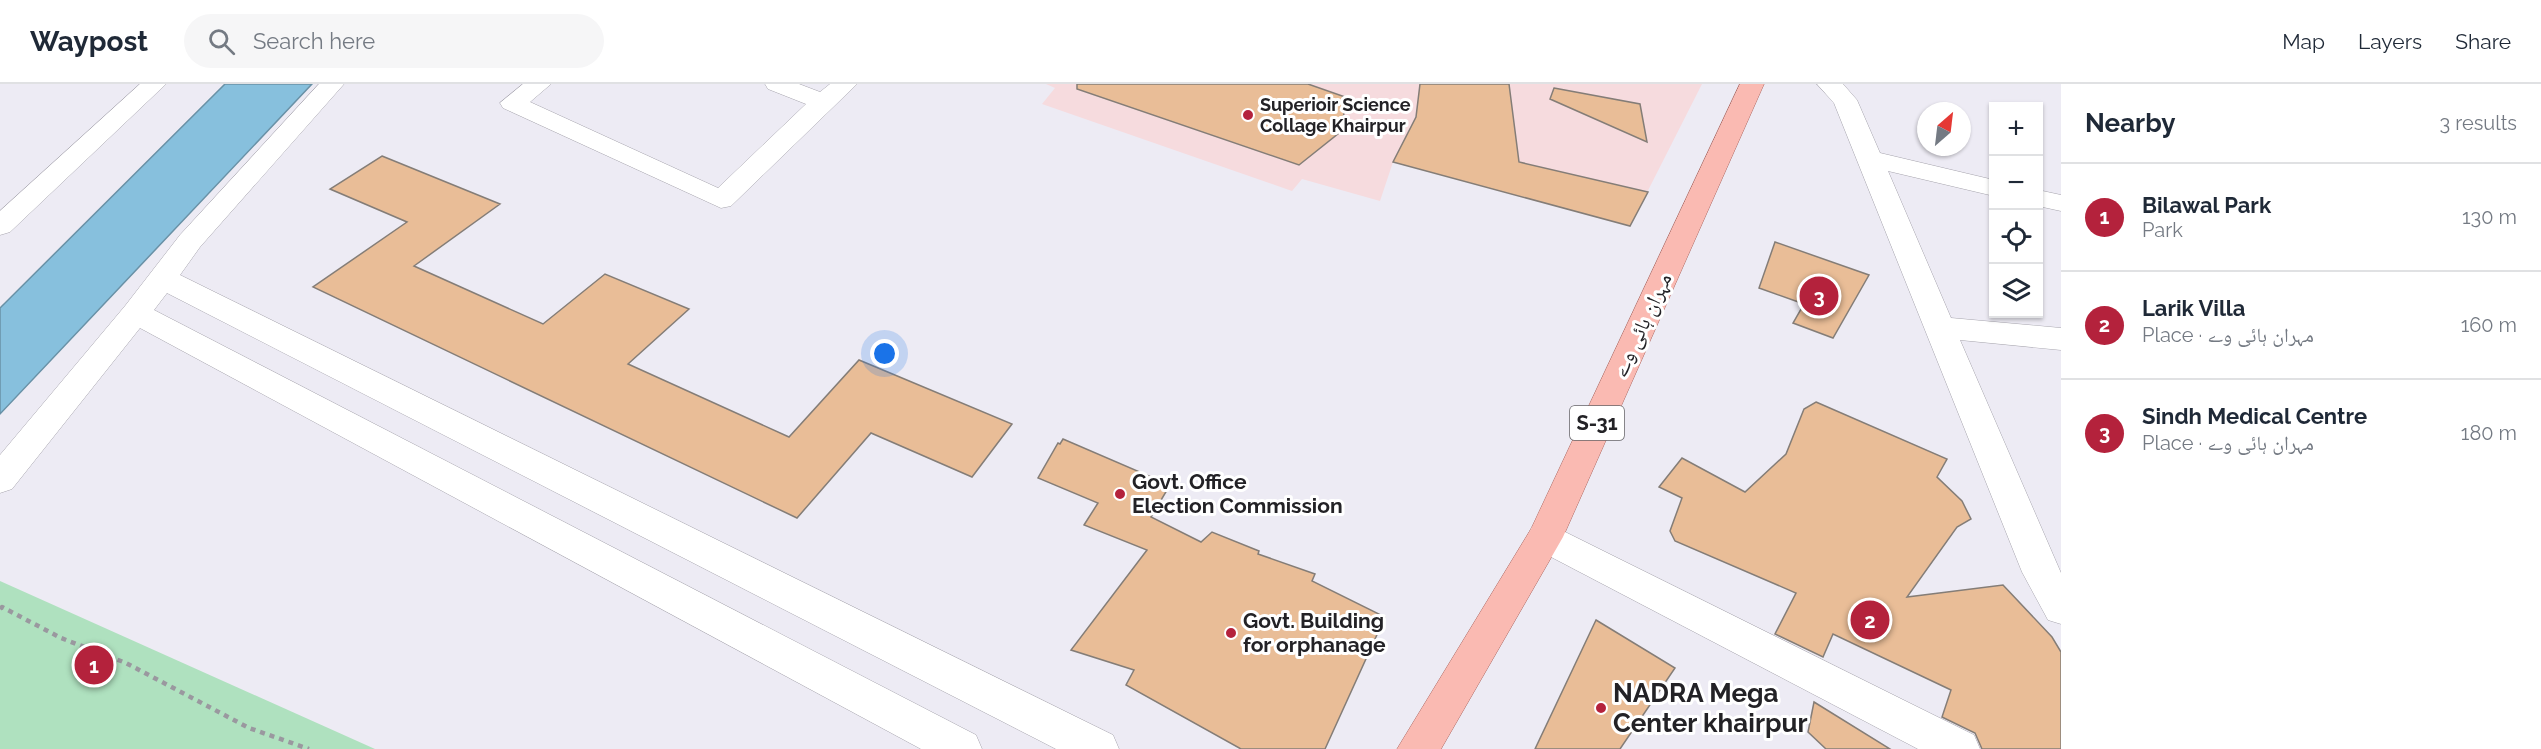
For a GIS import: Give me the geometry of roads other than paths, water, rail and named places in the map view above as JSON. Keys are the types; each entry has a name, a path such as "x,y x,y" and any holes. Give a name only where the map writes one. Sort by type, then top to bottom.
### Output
{"main road":[{"name":"مہران ہائی وے","path":"1418,749 1545,537 1752,84"}],"street":[{"path":"0,225 154,84"},
{"path":"0,478 136,313 190,241 332,84"},
{"path":"538,84 512,103 721,200 823,102 845,84"},
{"path":"777,84 823,102"},
{"path":"1829,84 1845,100 2041,572 2061,608"},
{"path":"1870,159 1989,187"},
{"path":"2043,199 2061,203"},
{"path":"162,278 1098,749"},
{"path":"136,313 961,749"},
{"path":"1939,327 2061,339"},
{"path":"1545,537 1959,749"}],"water":[{"path":"225,84 312,84 0,414 0,308"}],"place":[{"name":"Superioir Science Collage Khairpur","path":"1248,115"},
{"name":"Sindh Medical Centre","path":"1819,296"},
{"name":"Govt. Office Election Commission","path":"1120,494"},
{"name":"Larik Villa","path":"1870,620"},
{"name":"Govt. Building for orphanage","path":"1231,633"},
{"name":"Bilawal Park","path":"94,665"},
{"name":"NADRA Mega Center khairpur","path":"1601,708"}]}
